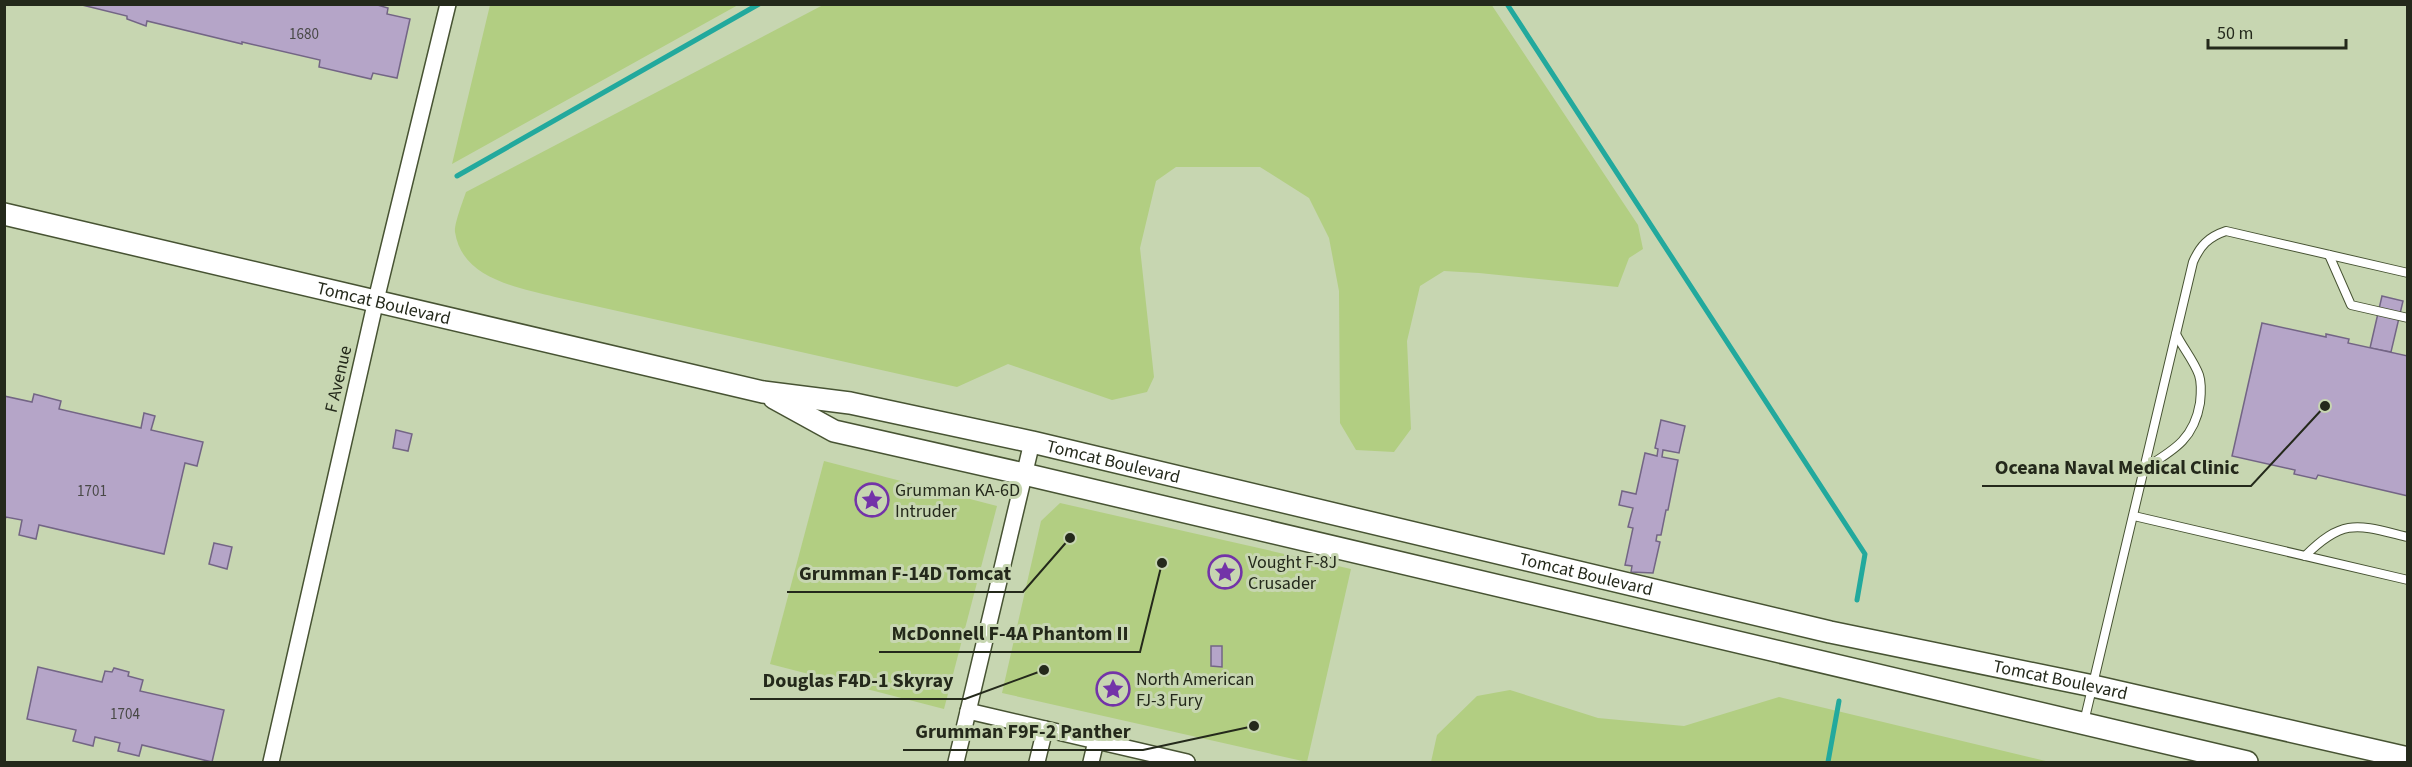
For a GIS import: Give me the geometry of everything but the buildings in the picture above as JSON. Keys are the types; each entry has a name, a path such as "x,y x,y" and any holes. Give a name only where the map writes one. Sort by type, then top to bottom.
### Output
{"main road":[{"name":"Tomcat Boulevard","path":"4,214 763,392 850,403 1032,442 1830,632 2093,686 2408,758"},
{"name":"Tomcat Boulevard","path":"763,392 834,431 2247,762"}],"street":[{"name":"F Avenue","path":"271,762 376,300 448,4"},
{"path":"956,762 1032,442"},
{"path":"968,711 1096,741 1149,758 1187,762"},
{"path":"1037,762 1045,729"},
{"path":"1091,762 1096,741"}],"lane":[{"path":"2083,724 2193,262 2206,240 2226,231 2408,273"},
{"path":"2330,255 2351,305 2408,318"},
{"path":"2145,468 2177,448 2190,433 2198,416 2202,391 2199,376 2176,334"},
{"path":"2134,516 2408,580"},
{"path":"2305,556 2331,533 2344,528 2359,526 2408,537"}],"green space":[{"path":"490,4 738,5 452,164"},
{"path":"1491,4 1638,225 1643,249 1629,258 1618,287 1444,271 1420,286 1407,341 1411,429 1394,452 1356,450 1340,423 1339,291 1329,238 1309,198 1260,167 1176,167 1156,181 1140,248 1154,377 1147,392 1112,400 1008,364 957,387 540,293 509,284 480,271 468,261 460,248 455,232 466,192 823,5"},
{"path":"824,461 997,506 944,709 770,664"},
{"path":"1060,503 1351,569 1307,762 1002,693 1041,521"},
{"path":"1510,690 1598,718 1684,726 1779,697 2050,762 1431,762 1437,735 1477,696"}],"waterway":[{"path":"457,176 759,4"},
{"path":"1507,4 1865,554 1857,600"},
{"path":"1828,762 1839,701"}],"place":[{"name":"Oceana Naval Medical Clinic","path":"2325,406"},
{"name":"Grumman KA-6D Intruder","path":"872,500"},
{"name":"Grumman F-14D Tomcat","path":"1070,538"},
{"name":"McDonnell F-4A Phantom II","path":"1162,563"},
{"name":"Vought F-8J Crusader","path":"1225,572"},
{"name":"Douglas F4D-1 Skyray","path":"1044,670"},
{"name":"North American FJ-3 Fury","path":"1113,689"},
{"name":"Grumman F9F-2 Panther","path":"1254,726"}]}
